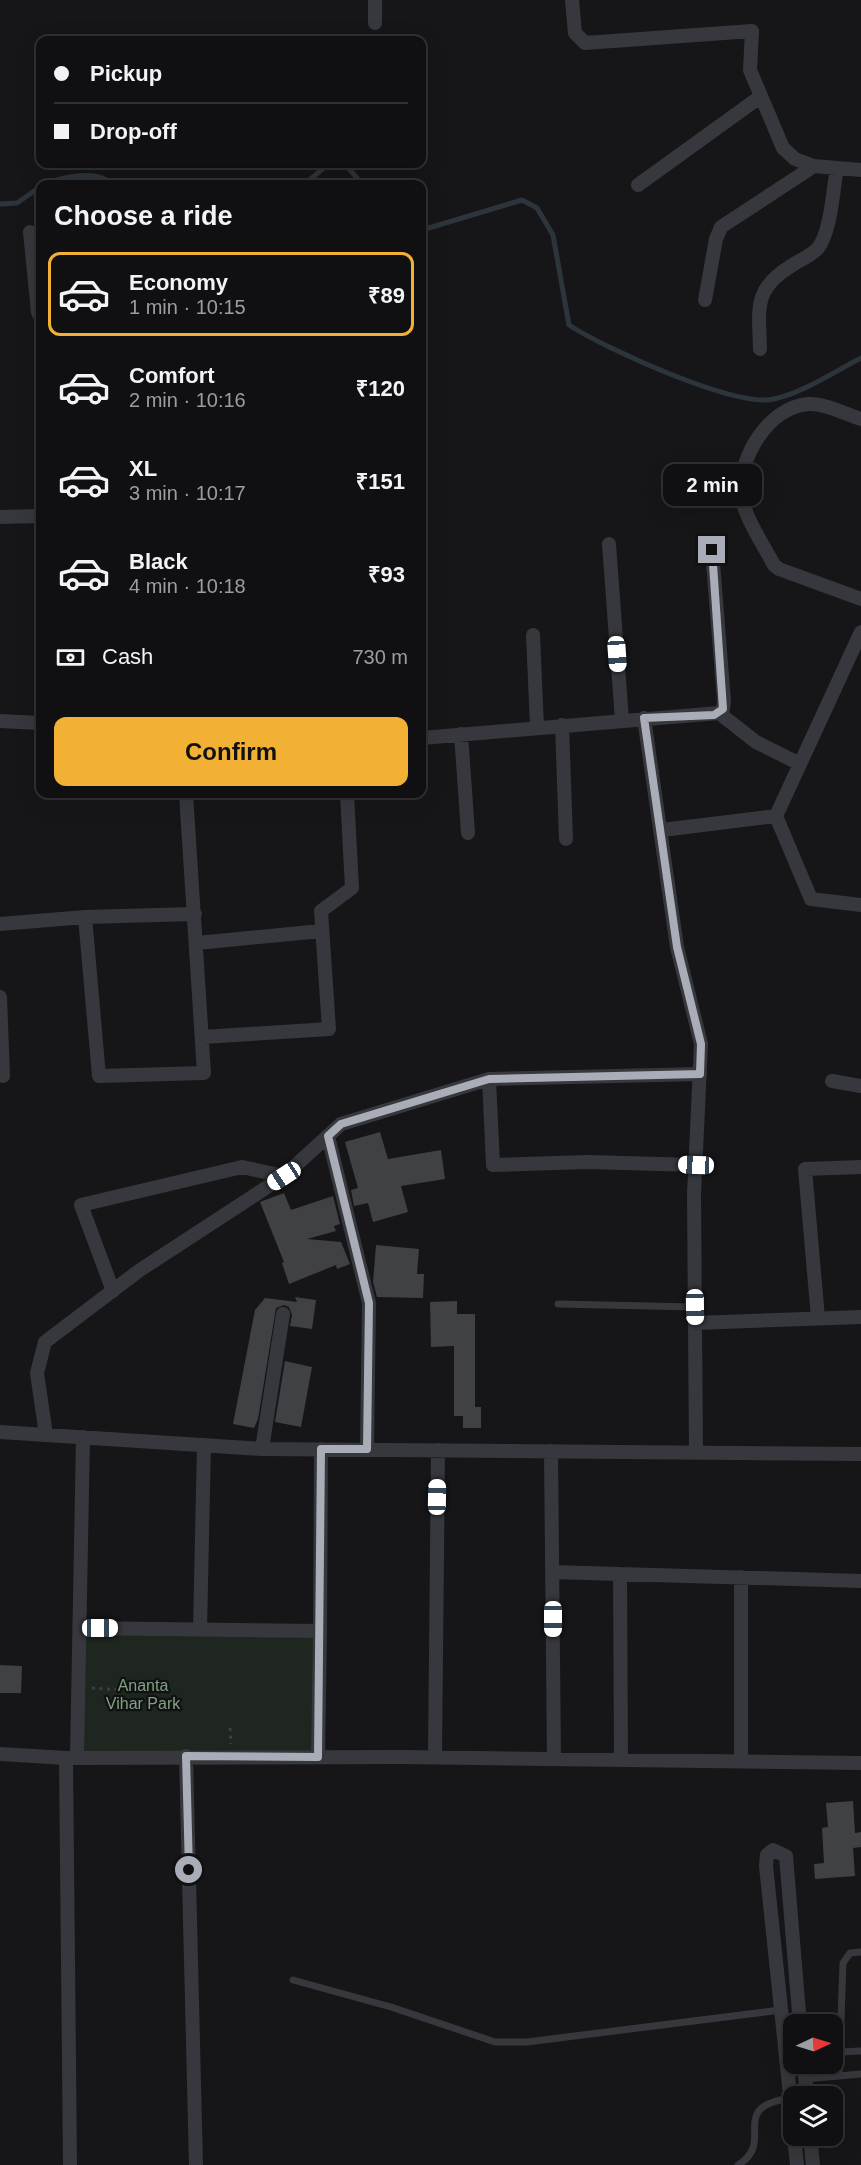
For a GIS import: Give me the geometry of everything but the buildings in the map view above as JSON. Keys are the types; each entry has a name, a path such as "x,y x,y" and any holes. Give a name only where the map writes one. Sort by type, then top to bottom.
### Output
{"street":[{"path":"375,0 375,23"},
{"path":"572,0 575,33 585,44 752,31 750,70 783,148 795,159 814,166 861,170"},
{"path":"638,185 760,97"},
{"path":"705,300 716,239 722,227 814,166"},
{"path":"760,349 759,302 761,296 777,275 818,247 825,235 837,168"},
{"path":"30,232 36,292"},
{"path":"861,419 822,405 809,404 788,411 762,431 749,452 741,494 743,505 774,565 779,569 861,599"},
{"path":"0,517 36,516"},
{"path":"609,544 622,720"},
{"path":"712,550 724,701 723,709 719,713"},
{"path":"861,632 798,763 776,816 811,899 861,905"},
{"path":"533,634 537,728"},
{"path":"426,738 719,713 756,742 798,763"},
{"path":"644,718 662,830 677,947 701,1044 696,1165 696,1452"},
{"path":"0,721 36,723"},
{"path":"562,725 566,839"},
{"path":"461,734 468,833"},
{"path":"85,917 99,1076 204,1073 186,798"},
{"path":"203,1037 329,1029 321,911 352,888 347,798"},
{"path":"662,830 776,816"},
{"path":"0,924 85,917 195,914"},
{"path":"197,943 321,931"},
{"path":"0,997 3,1076"},
{"path":"45,1435 37,1373 45,1342 113,1291 284,1176 341,1124 489,1079 700,1074"},
{"path":"489,1079 493,1165 588,1162 696,1165"},
{"path":"832,1081 861,1086"},
{"path":"328,1136 369,1303 367,1449"},
{"path":"113,1291 81,1204 242,1167 284,1176"},
{"path":"818,1318 806,1169 861,1167"},
{"path":"262,1449 283,1314"},
{"path":"695,1323 861,1317"},
{"path":"0,1432 262,1449 861,1454"},
{"path":"70,2165 71,1758 79,1687 83,1437"},
{"path":"200,1630 204,1445"},
{"path":"318,1757 321,1449"},
{"path":"435,1757 438,1450"},
{"path":"551,1451 554,1759"},
{"path":"552,1572 861,1581"},
{"path":"620,1574 621,1760"},
{"path":"741,1577 741,1761"},
{"path":"80,1628 320,1631"},
{"path":"0,1754 71,1758 435,1757 861,1763"},
{"path":"186,1756 196,2165"},
{"path":"789,2086 766,1866 767,1855 773,1850 786,1856 799,2014"},
{"path":"805,2074 806,2086"},
{"path":"795,2146 797,2165"},
{"path":"811,2146 813,2165"}],"lane":[{"path":"558,1304 695,1307"},
{"path":"841,2014 843,1963 850,1953 861,1952"},
{"path":"293,1980 391,2007 495,2042 527,2042 781,2010"},
{"path":"843,2052 861,2051"},
{"path":"805,2079 861,2074"},
{"path":"738,2165 750,2157 754,2148 755,2121 760,2108 768,2102 783,2099"}],"path":[{"path":"79,1687 120,1690"}],"green space":[{"name":"Ananta Vihar Park","path":"81,1630 316,1638 315,1754 79,1756"}],"waterway":[{"path":"310,180 324,168"},
{"path":"348,168 359,180"},
{"path":"58,180 80,176 107,180"},
{"path":"0,204 17,203 36,190"},
{"path":"426,229 522,200 537,208 553,235 569,325 610,348 701,386 755,399 774,399 808,387 861,358"}],"route":[{"path":"189,1870 186,1756 318,1757 321,1449 367,1449 369,1303 328,1136 341,1124 489,1079 700,1074 701,1044 677,947 662,830 644,718 714,715 723,709 712,550"}]}
